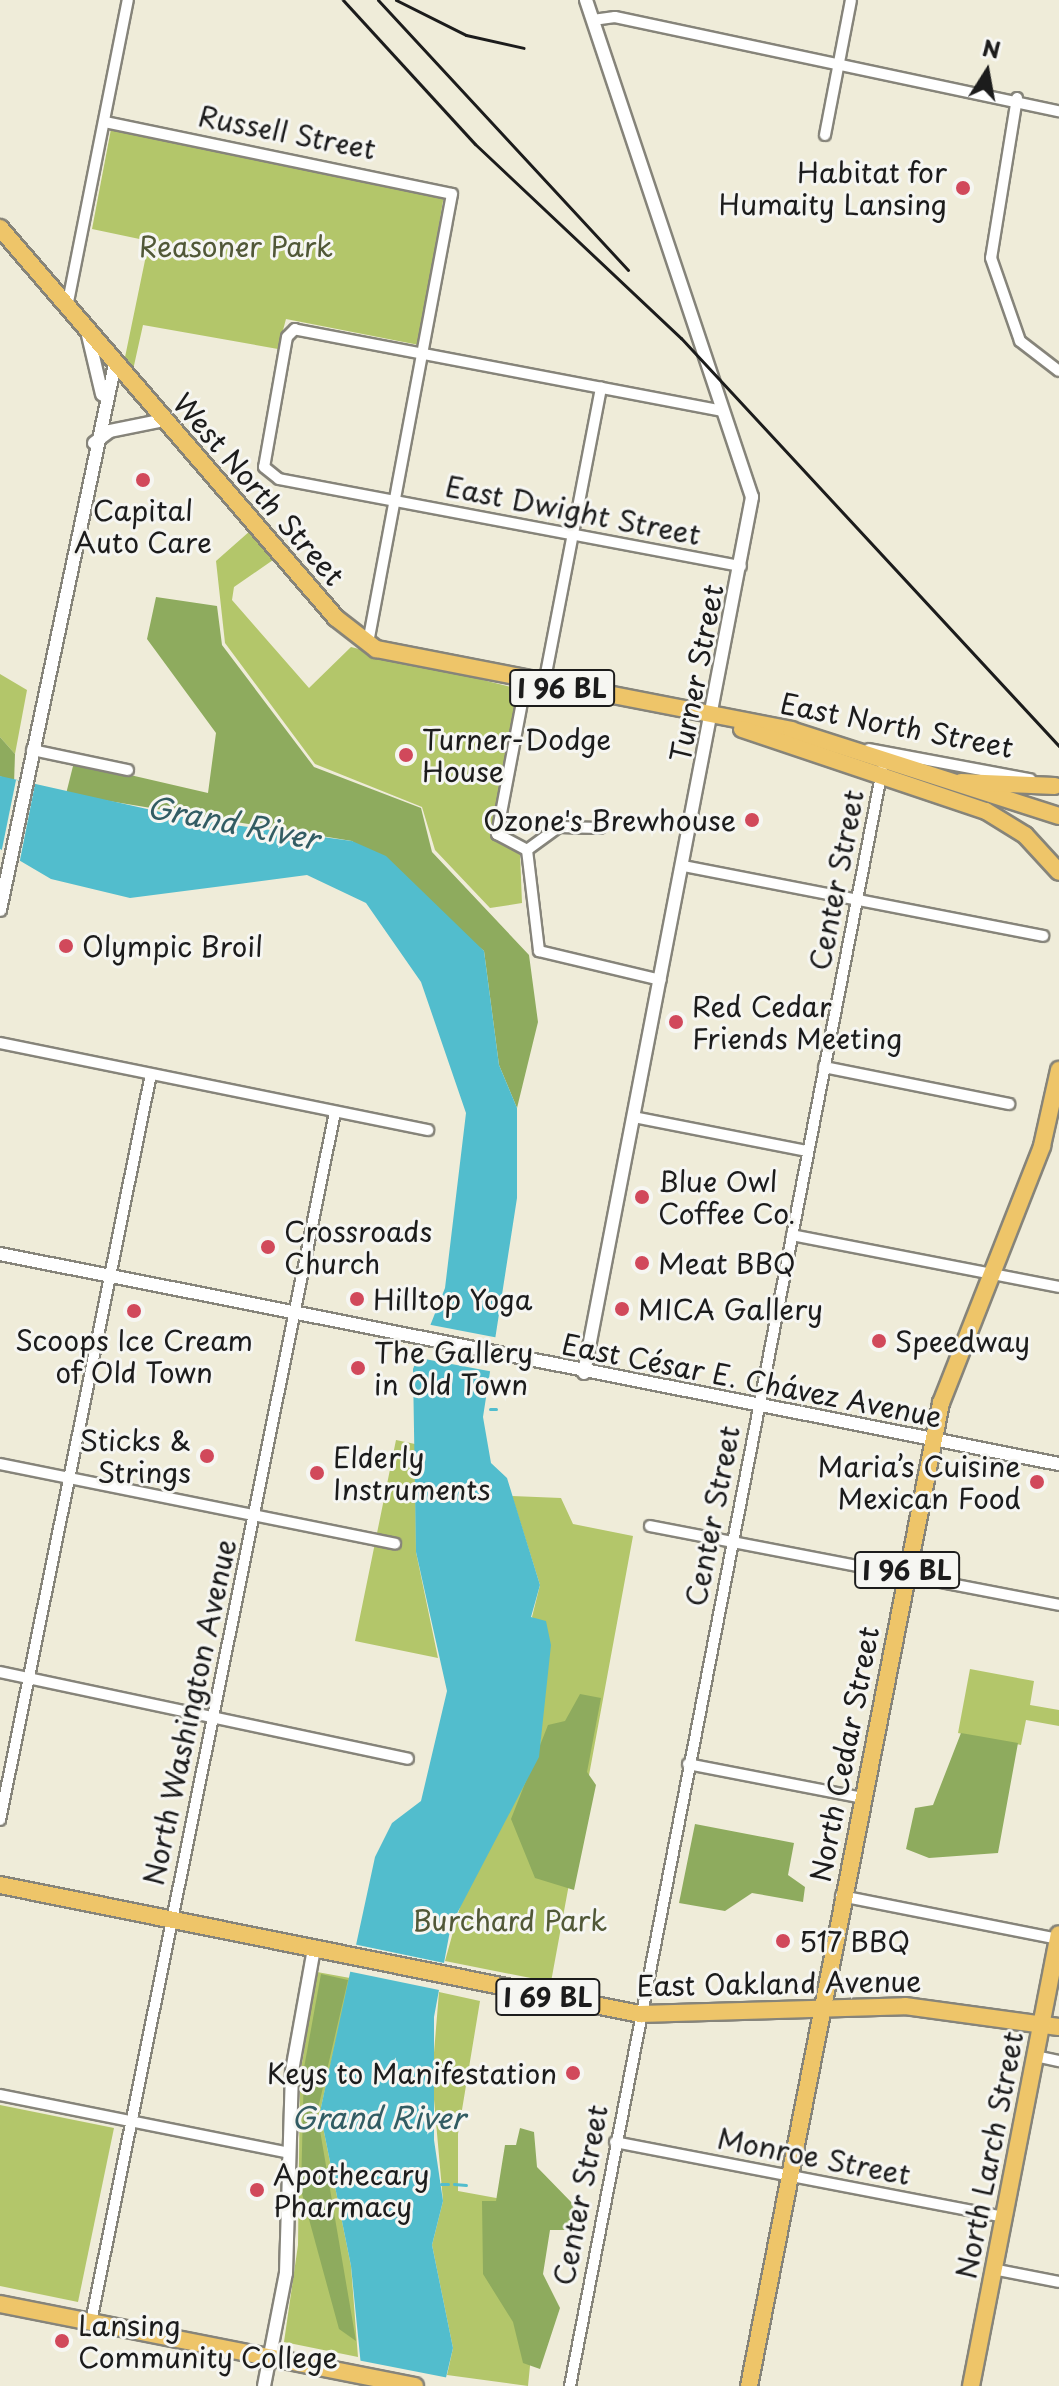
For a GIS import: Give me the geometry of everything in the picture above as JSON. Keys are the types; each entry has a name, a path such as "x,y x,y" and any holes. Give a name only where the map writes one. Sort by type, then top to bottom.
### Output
{"main road":[{"name":"I 96 BL","path":"0,228 115,364"},
{"name":"West North Street","path":"115,364 336,618 368,644"},
{"name":"East North Street","path":"368,644 526,681 831,742"},
{"name":"East North Street","path":"718,718 885,771"},
{"name":"I 96 BL","path":"831,742 885,771 1003,820 1059,872"},
{"name":"I 96 BL","path":"885,771 956,783 1059,816"},
{"path":"956,783 1057,786"},
{"name":"North Cedar Street","path":"749,2386 841,1896 933,1439 989,1274 1042,1146 1059,1070"},
{"name":"I 69 BL","path":"0,1885 171,1919"},
{"name":"East Oakland Avenue","path":"171,1919 640,2014 822,2007 938,2007 1059,2027"},
{"name":"North Larch Street","path":"972,2386 1059,1937"},
{"path":"0,2304 415,2386"}],"street":[{"path":"67,307 128,0"},
{"name":"Turner Street","path":"584,1373 684,866 718,718 752,497 586,0"},
{"path":"825,135 851,0"},
{"path":"593,20 613,16 1017,98 1059,111"},
{"path":"1017,98 991,258 1020,341 1059,371"},
{"name":"Russell Street","path":"105,122 444,187 453,198 424,353"},
{"path":"87,330 102,402"},
{"name":"East Dwight Street","path":"424,353 291,330 267,472 741,566"},
{"path":"368,644 424,353 723,411"},
{"path":"0,910 102,402 115,364"},
{"path":"544,684 601,387"},
{"path":"94,443 110,431 164,420"},
{"path":"526,681 497,834 527,850"},
{"name":"East North Street","path":"831,742 1057,786"},
{"path":"31,756 128,770"},
{"name":"Center Street","path":"570,2386 688,1764 885,771"},
{"path":"527,850 559,827 600,828"},
{"path":"527,850 539,951 661,980"},
{"path":"684,866 1043,936"},
{"path":"0,1043 428,1130"},
{"path":"824,1067 1009,1104"},
{"path":"0,1820 151,1074"},
{"name":"North Washington Avenue","path":"91,2322 335,1112"},
{"path":"634,1117 808,1151"},
{"path":"792,1235 1059,1287"},
{"name":"East César E. Chávez Avenue","path":"0,1254 584,1373 1059,1464"},
{"path":"0,1464 395,1544"},
{"path":"650,1526 1059,1605"},
{"path":"0,1672 408,1759"},
{"path":"688,1764 863,1798"},
{"path":"841,1896 1059,1937"},
{"path":"264,2386 288,2251 292,2071 314,1949"},
{"path":"1035,2056 1059,2061"},
{"path":"0,2095 289,2153"},
{"name":"Monroe Street","path":"615,2142 1004,2217"},
{"path":"993,2269 1059,2282"}],"green space":[{"name":"Reasoner Park","path":"111,129 444,195 419,345 286,319 278,349 143,325 133,370 124,362 149,241 92,229"},
{"path":"250,531 273,560 234,587 232,600 309,688 351,647 519,689 491,837 520,853 522,903 490,908 435,850 422,807 315,764 225,643 216,561"},
{"path":"156,597 217,606 222,645 314,767 421,808 432,852 529,955 538,1022 517,1108 499,1065 484,951 352,841 66,794 74,762 208,793 216,733 147,639"},
{"path":"0,674 27,690 15,754 0,737"},
{"path":"0,737 15,754 14,784 0,776"},
{"path":"396,1440 415,1444 416,1552 438,1658 355,1641"},
{"name":"Burchard Park","path":"512,1496 561,1498 573,1524 633,1536 551,1982 445,1961 463,1896 539,1757 548,1638 532,1617 540,1585"},
{"path":"970,1669 1034,1681 1030,1705 1059,1710 1059,1726 1026,1720 1021,1745 958,1733"},
{"path":"580,1694 601,1698 587,1772 596,1785 574,1890 535,1878 511,1819 548,1725 565,1721"},
{"path":"961,1733 1018,1743 998,1853 929,1858 906,1849 915,1808 933,1805"},
{"path":"695,1824 794,1843 788,1875 805,1887 803,1902 752,1893 725,1911 679,1903"},
{"name":"Burchard Park","path":"317,1972 350,1978 320,2112 351,2266 358,2357 284,2342 298,2245 300,2075"},
{"path":"321,1974 348,1980 317,2113 356,2341 339,2329 301,2190 304,2068"},
{"name":"Burchard Park","path":"439,1992 480,2001 458,2134 458,2191 546,2207 528,2386 447,2375 453,2348 432,2245 443,2201 432,2077"},
{"path":"0,2105 114,2128 78,2302 0,2286"},
{"path":"520,2128 534,2132 537,2167 573,2204 575,2220 570,2230 550,2230 543,2274 560,2308 540,2369 523,2363 513,2322 483,2274 482,2201 496,2201 505,2145 516,2145"}],"water":[{"name":"Grand River","path":"0,776 196,820 352,841 386,856 484,951 499,1065 517,1108 517,1198 483,1417 491,1463 507,1478 540,1585 531,1617 546,1621 551,1645 539,1757 451,1925 434,2017 434,2140 443,2201 432,2245 453,2348 444,2386 363,2386 351,2266 320,2112 375,1857 392,1823 421,1801 447,1691 416,1552 413,1369 445,1288 466,1113 421,982 366,903 307,875 130,898 51,879 0,849"}],"pier":[{"path":"16,780 35,784 19,865 1,854"},
{"path":"426,1324 499,1338 494,1372 414,1357"},
{"path":"353,1944 449,1964 444,1991 347,1971"},
{"path":"357,2360 449,2378 448,2386 359,2386"}],"waterway":[{"path":"490,1409 496,1409"},
{"path":"441,2184 448,2184"},
{"path":"454,2184 466,2185"}],"railway":[{"path":"343,0 475,144 681,338 1059,746"},
{"path":"378,0 628,270"},
{"path":"396,0 466,35 524,48"}],"place":[{"name":"Habitat for Humaity Lansing","path":"963,188"},
{"name":"Capital Auto Care","path":"143,480"},
{"name":"Turner-Dodge House","path":"406,755"},
{"name":"Ozone's Brewhouse","path":"752,820"},
{"name":"Olympic Broil","path":"66,946"},
{"name":"Red Cedar Friends Meeting","path":"676,1022"},
{"name":"Blue Owl Coffee Co.","path":"642,1197"},
{"name":"Crossroads Church","path":"268,1247"},
{"name":"Meat BBQ","path":"642,1263"},
{"name":"Hilltop Yoga","path":"357,1299"},
{"name":"MICA Gallery","path":"622,1309"},
{"name":"Scoops Ice Cream of Old Town","path":"134,1311"},
{"name":"Speedway","path":"879,1341"},
{"name":"The Gallery in Old Town","path":"358,1368"},
{"name":"Sticks & Strings","path":"207,1456"},
{"name":"Elderly Instruments","path":"317,1473"},
{"name":"Maria’s Cuisine Mexican Food","path":"1037,1482"},
{"name":"517 BBQ","path":"783,1941"},
{"name":"Keys to Manifestation","path":"573,2073"},
{"name":"Apothecary Pharmacy","path":"257,2190"},
{"name":"Lansing Community College","path":"62,2341"}]}
